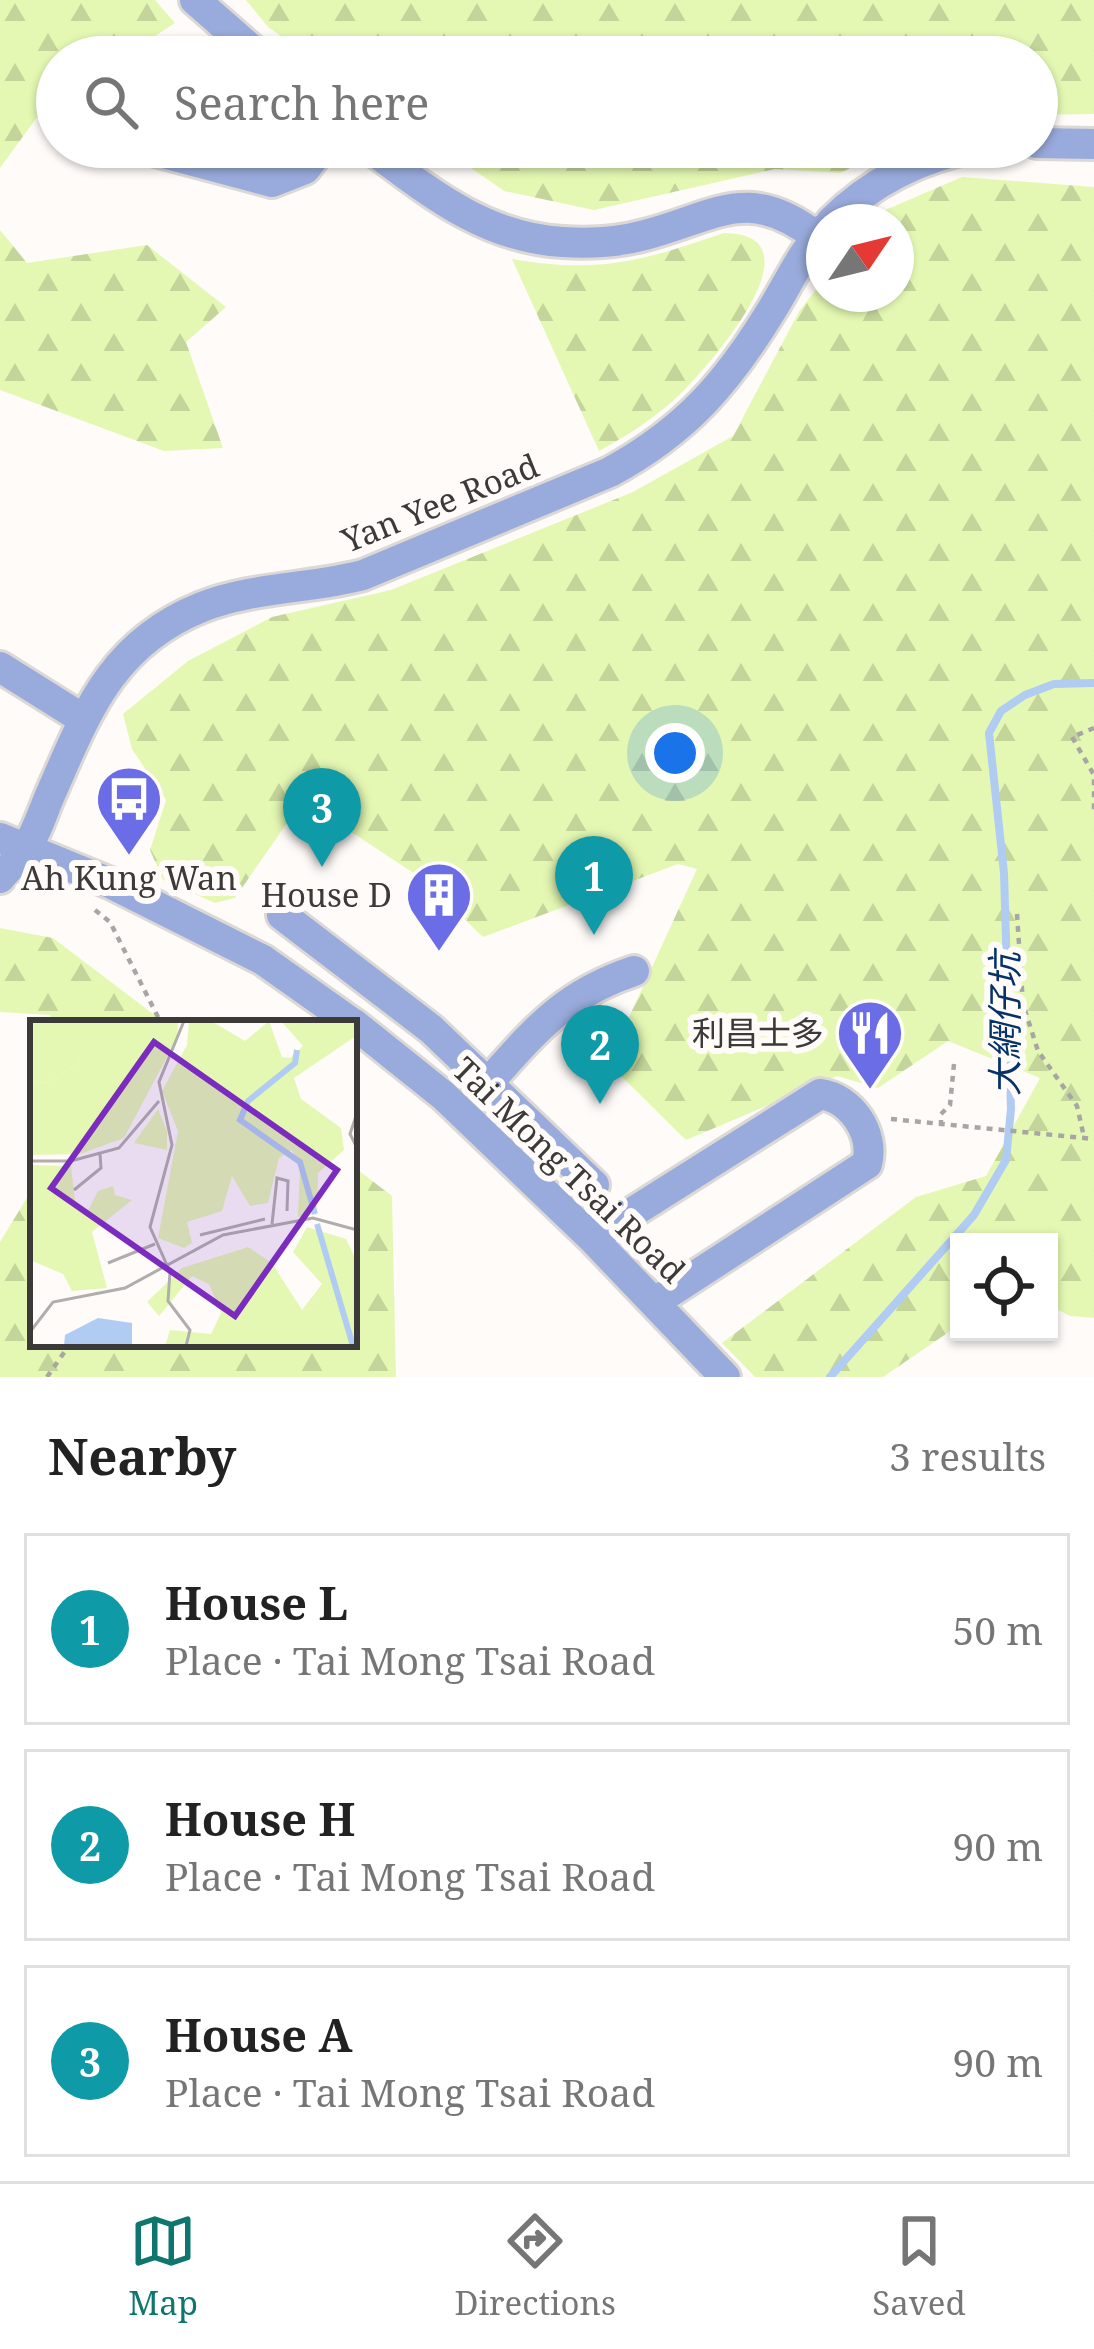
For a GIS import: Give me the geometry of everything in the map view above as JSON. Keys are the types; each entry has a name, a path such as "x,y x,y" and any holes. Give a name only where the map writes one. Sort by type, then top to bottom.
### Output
{"street":[{"path":"195,0 236,36"},
{"path":"1058,143 1094,144"},
{"path":"220,168 272,182 306,168"},
{"path":"397,168 478,222 518,236 561,242 646,235 701,213 736,208 806,223"},
{"name":"Yan Yee Road","path":"851,204 907,168"},
{"name":"Yan Yee Road","path":"0,878 13,843 91,701 129,655 176,619 231,598 363,575 610,472 651,448 688,420 732,374 806,257"},
{"path":"0,667 83,719"},
{"name":"Tai Mong Tsai Road","path":"13,843 110,883 263,960 347,1020"},
{"path":"283,974 294,924 400,1004 489,1082 594,1185"},
{"path":"489,1082 542,1021 572,997 634,970"},
{"name":"Tai Mong Tsai Road","path":"357,1027 444,1096 592,1238 725,1377"},
{"path":"592,1238 820,1094 840,1100 858,1120 868,1144 867,1164 836,1184 828,1210 738,1270 711,1266 655,1302"}],"path":[{"path":"1094,728 1072,737 1094,776 1094,815"},
{"path":"93,908 110,922 159,1020"},
{"path":"1017,914 1023,1004 1038,1051 1077,1106 1084,1137"},
{"path":"941,1126 941,1114 950,1105 954,1064"},
{"path":"858,1120 866,1115 1094,1139"},
{"path":"47,1377 68,1347"}],"green space":[{"path":"0,0 155,0 175,23 155,36 36,36 36,119 0,168"},
{"path":"246,0 1094,0 1094,114 1058,115 1058,36 281,36"},
{"path":"471,168 851,168 840,173 775,169 594,210 504,191"},
{"path":"962,177 1094,187 1094,1318 1058,1310 1058,1233 950,1233 950,1331 883,1377 755,1377 722,1343 916,1197 986,1176 1040,1078 948,1041 878,1088 837,1076 686,1140 608,1063 697,869 678,864 483,937 424,880 303,800 235,898 215,903 163,880 150,850 166,800 132,749 123,714 188,661 272,617 391,590 633,492 733,436 806,302 806,312 914,312 914,204 899,204"},
{"path":"0,230 27,263 147,245 226,307 186,342 223,448 164,451 0,390"},
{"path":"724,233 752,239 764,255 762,278 750,305 711,360 676,398 599,451 512,259 596,265 669,251"},
{"path":"0,928 53,938 161,1020 51,1020 50,1015 0,1012"},
{"path":"357,1169 392,1196 396,1377 0,1377 0,1242 30,1193 30,1347 357,1347"}],"waterway":[{"name":"大網仔坑","path":"830,1377 974,1215 1006,1160 1011,1109 1004,873 989,733 1001,711 1025,695 1054,684 1094,683"}],"place":[{"name":"Ah Kung Wan","path":"129,858"},
{"name":"House A","path":"322,867"},
{"name":"House L","path":"594,935"},
{"name":"House D","path":"439,954"},
{"name":"利昌士多","path":"870,1092"},
{"name":"House H","path":"600,1104"}]}
